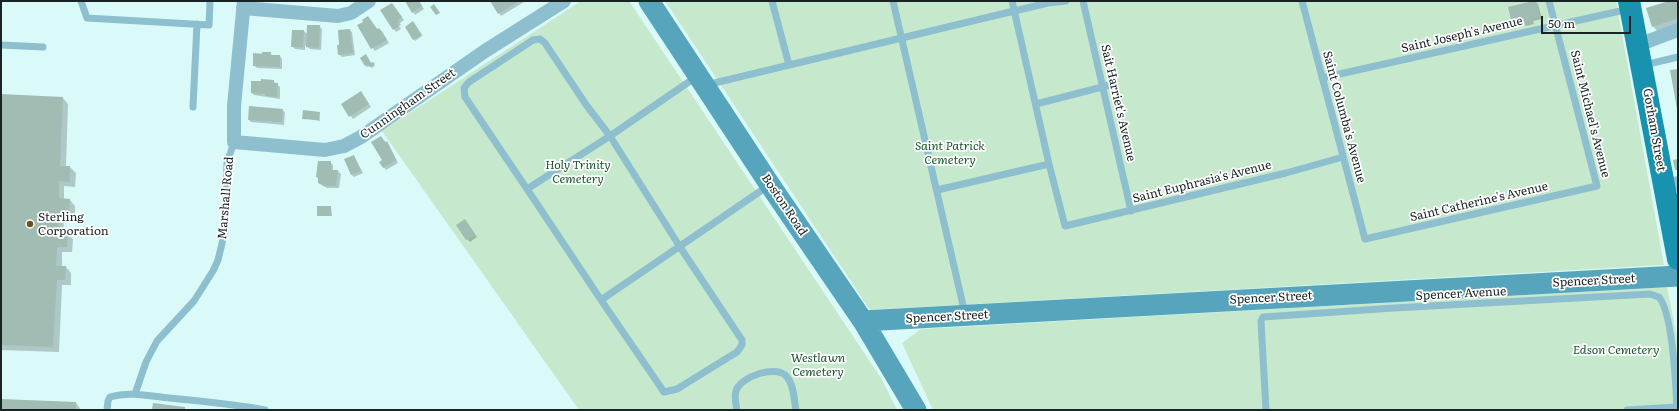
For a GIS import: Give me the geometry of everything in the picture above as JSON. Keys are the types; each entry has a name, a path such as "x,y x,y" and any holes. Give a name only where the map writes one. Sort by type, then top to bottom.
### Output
{"main road":[{"name":"Boston Road","path":"648,1 770,184 864,321 916,410"},
{"name":"Gorham Street","path":"1630,5 1642,66 1671,185 1678,259"},
{"name":"Spencer Street","path":"864,321 1678,276"}],"street":[{"path":"243,4 338,16 351,13 369,1"},
{"name":"Cunningham Street","path":"234,142 325,150 344,146 361,137 485,51 564,1"},
{"name":"Marshall Road","path":"234,142 234,106 243,4"},
{"path":"1638,45 1678,30"}],"lane":[{"path":"81,1 87,18 209,25 210,1"},
{"path":"772,1 789,65"},
{"path":"892,1 966,316"},
{"path":"937,190 1049,164 1012,1"},
{"path":"527,189 701,80 789,65 1048,3 1066,1"},
{"name":"Sait Harriet's Avenue","path":"1083,1 1106,86 1131,211"},
{"name":"Saint Columba's Avenue","path":"1302,1 1365,239"},
{"name":"Saint Michael's Avenue","path":"1549,1 1597,186"},
{"name":"Saint Joseph's Avenue","path":"1322,78 1556,25 1630,5"},
{"path":"193,107 197,24"},
{"path":"540,39 545,43 587,106 610,136 680,247 742,340 742,345 737,352 677,390 664,392 527,189 465,97 464,88 469,82 533,40 540,39"},
{"path":"1,45 43,47"},
{"path":"1642,66 1678,57"},
{"path":"1036,104 1106,86"},
{"name":"Marshall Road","path":"134,394 150,351 165,331 194,301 213,271 218,260 225,231 227,163 234,142"},
{"name":"Saint Euphrasia's Avenue","path":"1049,164 1065,226 1286,173 1343,157"},
{"path":"601,300 770,184"},
{"name":"Saint Catherine's Avenue","path":"1365,239 1597,186"},
{"name":"Spencer Avenue","path":"1266,410 1261,321 1263,317 1394,308 1642,295 1654,295 1659,297 1666,307 1671,339 1677,409"},
{"path":"737,410 736,391 741,384 751,376 768,372 780,372 787,376 792,384 796,410"},
{"path":"107,410 110,397 134,394 265,410"},
{"path":"1626,410 1677,409"}],"green space":[{"name":"Holy Trinity Cemetery","path":"581,1 629,1 881,378 897,410 579,410 382,131"},
{"name":"Saint Patrick Cemetery","path":"665,1 1616,1 1664,265 870,310"},
{"name":"Edson Cemetery","path":"1667,287 1678,342 1678,410 933,410 902,343 921,329"}],"building":[{"path":"405,1 419,1 422,6 412,13"},
{"path":"490,1 519,1 498,14"},
{"path":"1536,1 1540,17 1531,19 1532,21 1522,24 1522,21 1512,24 1508,7"},
{"path":"1669,1 1678,1 1678,16 1676,19 1652,27 1646,8"},
{"path":"392,3 402,17 397,23 399,26 393,30 380,10"},
{"path":"434,4 440,13 436,15 430,7"},
{"path":"368,16 387,40 371,49 357,25 363,22 362,20"},
{"path":"413,21 422,35 413,40 405,27"},
{"path":"307,25 320,25 319,48 306,47"},
{"path":"350,29 353,53 338,55 338,30"},
{"path":"292,30 304,30 303,47 291,47"},
{"path":"262,52 271,52 271,55 280,55 280,67 253,66 253,53 262,54"},
{"path":"366,54 371,63 373,62 375,64 370,67 368,65 365,66 360,58"},
{"path":"1678,69 1678,109 1677,109 1670,70"},
{"path":"261,79 274,80 274,83 278,83 277,97 251,93 251,81 261,81"},
{"path":"361,91 369,104 349,117 341,104"},
{"name":"Sterling Corporation","path":"1,94 63,97 60,166 70,166 70,182 59,181 59,198 70,199 69,215 59,215 58,232 68,233 67,247 57,247 56,266 66,266 65,280 57,280 53,347 1,345"},
{"path":"249,106 283,109 282,122 248,120"},
{"path":"303,110 320,112 319,120 302,119"},
{"path":"381,136 385,143 387,141 396,160 383,168 379,162 382,160 371,142"},
{"path":"354,155 361,171 351,175 344,159"},
{"path":"1678,159 1678,170 1675,170 1673,160"},
{"path":"318,161 331,161 331,170 338,170 336,186 324,186 318,183 318,178 316,177"},
{"path":"317,206 331,206 331,216 317,216"},
{"path":"465,219 475,234 466,240 456,225"},
{"path":"1,399 76,402 76,410 1,410"},
{"path":"153,403 185,407 185,410 152,410"}],"place":[{"name":"Sterling Corporation","path":"30,224"}],"park label":[{"name":"Westlawn Cemetery","path":"818,365"}]}
